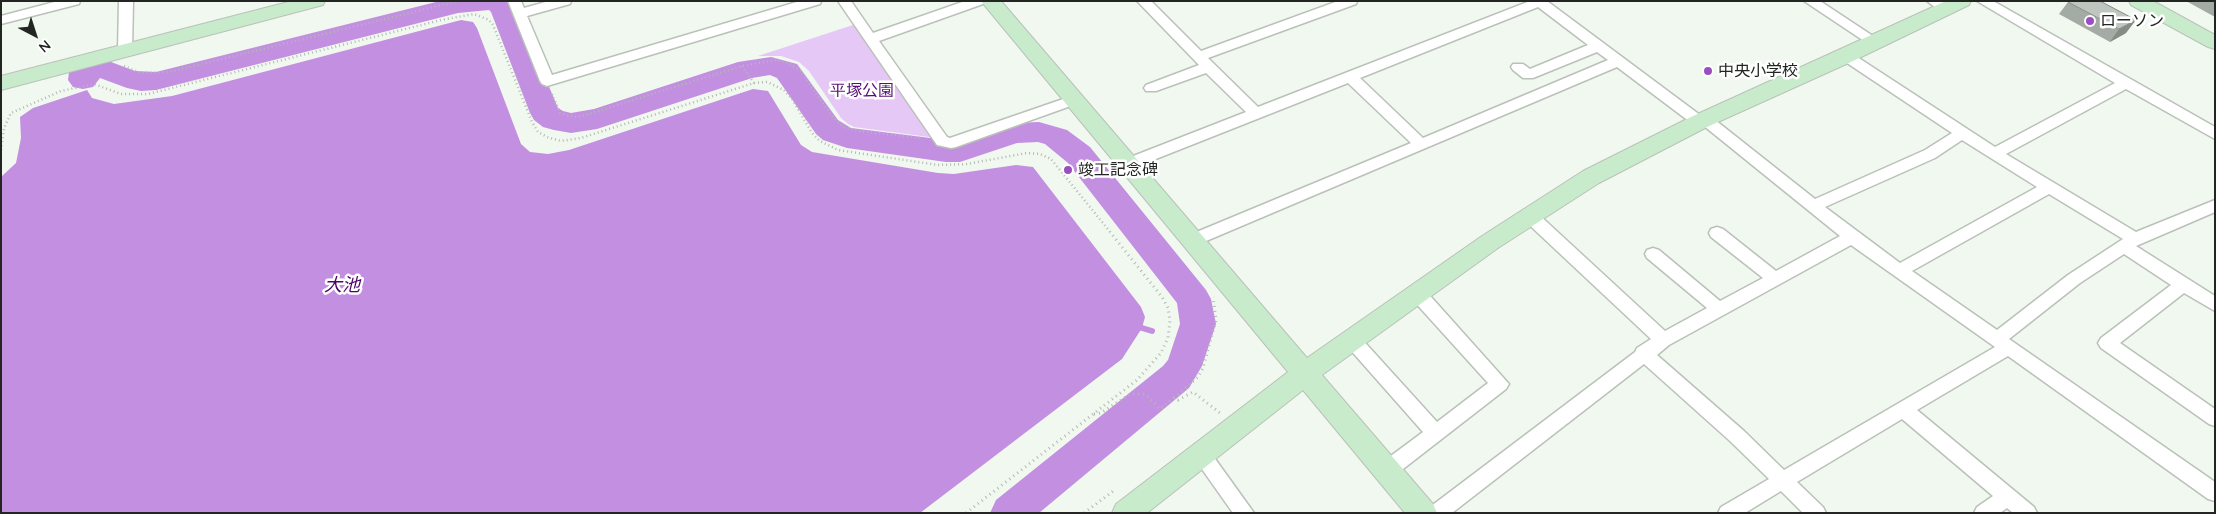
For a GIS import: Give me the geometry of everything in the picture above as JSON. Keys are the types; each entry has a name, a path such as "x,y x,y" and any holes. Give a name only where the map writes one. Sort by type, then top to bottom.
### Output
{"street":[{"path":"1,20 74,1"},
{"path":"125,51 126,1"},
{"path":"1,83 316,1"},
{"path":"565,1 516,8 547,81 815,1"},
{"path":"844,1 942,141 951,143 1074,100"},
{"path":"870,39 978,1"},
{"path":"990,1 1423,513"},
{"path":"1143,1 1255,113"},
{"path":"1151,88 1203,62 1351,1"},
{"path":"1810,1 1875,42"},
{"path":"1983,1 2215,134"},
{"path":"2138,1 2215,43"},
{"path":"2162,1 2215,29"},
{"path":"1128,164 1539,2 1619,62 1702,120 1852,237 1899,271 2212,486"},
{"path":"1126,513 1306,373 1490,242 1591,177 1702,120 1846,56 1947,4"},
{"path":"1518,67 1528,75 1599,46"},
{"path":"1846,56 1994,154 2049,187 2215,305"},
{"path":"1193,240 1619,62"},
{"path":"1350,77 1421,144"},
{"path":"1994,154 2126,83"},
{"path":"1814,206 1930,154 1962,133"},
{"path":"1899,271 2049,187"},
{"path":"1728,513 1783,479 1904,410 2003,344 2074,279 2130,243 2215,206"},
{"path":"1530,216 1663,340"},
{"path":"1717,233 1776,279"},
{"path":"1437,513 1643,353 1663,340 1852,237"},
{"path":"1653,254 1720,310"},
{"path":"2184,284 2107,343 2215,419"},
{"path":"1387,470 1500,384 1418,294"},
{"path":"1353,341 1435,432"},
{"path":"1643,353 1737,436 1816,513"},
{"path":"1904,410 2027,513"},
{"path":"1201,455 1244,513"},
{"path":"1984,513 2007,497"}],"path":[{"path":"106,56 130,70 141,73 157,73 192,67 458,1"},
{"path":"1,150 4,128 11,113 61,91 94,84 110,92 148,94 440,20 474,14 489,20 493,25 532,122 538,132 561,141 581,138 754,83 767,82 784,90 792,99 812,133 828,146 843,152 938,166 967,164 1027,153 1040,154 1051,159 1162,297 1168,308 1170,321 1168,338 1161,353 1137,380 966,513"},
{"path":"547,81 560,113 574,117 588,115 756,62 776,60 794,66 806,77 831,115 843,127 859,131 942,141"},
{"path":"742,66 754,83"},
{"path":"1093,414 1101,413 1130,394 1145,394 1160,409 1198,377 1203,368 1216,320 1214,298 1209,291"},
{"path":"1174,398 1178,400 1193,392 1221,413"}],"green space":[{"name":"平塚公園","path":"856,24 936,138 854,127 841,118 809,71 799,62 781,56 758,56"}],"water":[{"name":"大池","path":"461,20 473,22 477,28 521,144 530,152 548,154 569,150 753,89 768,91 801,145 812,152 938,173 954,174 1016,165 1033,167 1141,307 1145,317 1142,328 1122,359 920,513 1,513 1,177 16,163 21,138 20,117 33,108 87,90 92,98 114,104 172,96"}],"building":[{"path":"2068,1 2100,1 2136,20 2119,29"}],"waterway":[{"path":"83,80 84,72 103,68 127,79 141,82 156,81 458,5 494,2 503,7 545,113 554,120 571,123 597,119 748,69 771,66 787,71 827,127 834,133 847,138 946,151 960,151 1015,133 1039,132 1056,137 1079,155 1194,299 1198,324 1184,366 1176,377 1010,513"},
{"path":"1142,328 1152,331"},
{"path":"1181,337 1193,339"}],"place":[{"name":"ローソン","path":"2090,21"},
{"name":"中央小学校","path":"1708,71"},
{"name":"竣工記念碑","path":"1068,170"}]}
